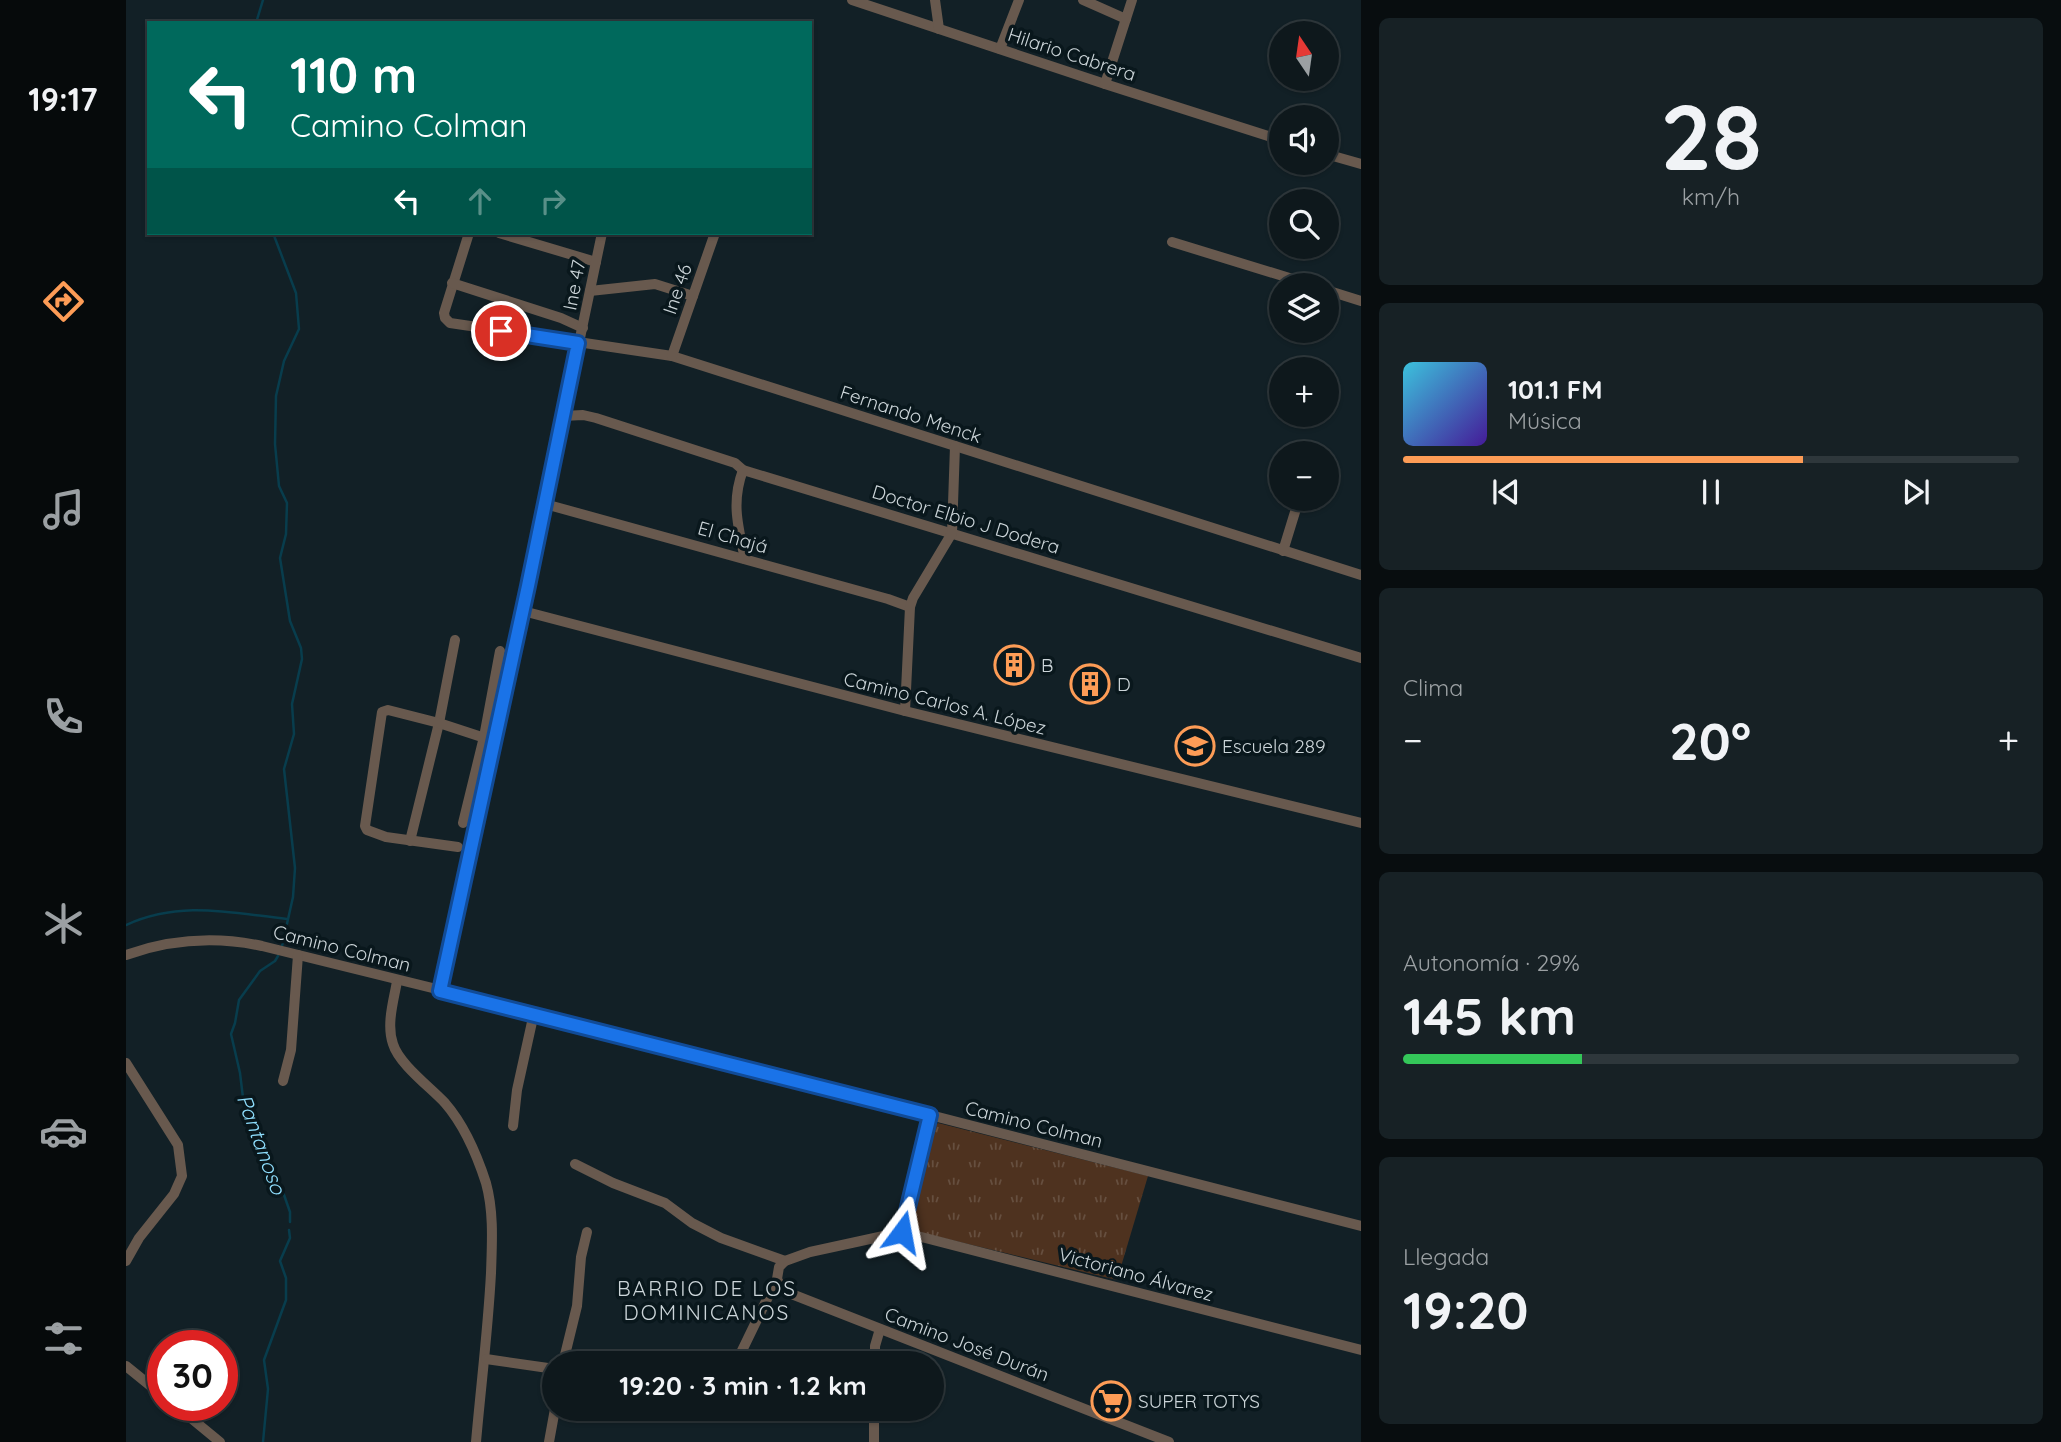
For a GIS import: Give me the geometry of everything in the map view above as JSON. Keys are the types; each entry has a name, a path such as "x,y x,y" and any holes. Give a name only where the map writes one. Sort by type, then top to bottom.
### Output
{"street":[{"name":"Hilario Cabrera","path":"852,0 1269,135"},
{"path":"935,0 939,29"},
{"path":"1000,49 1019,0"},
{"path":"1083,0 1126,19"},
{"path":"1105,84 1132,0"},
{"path":"1339,158 1361,164"},
{"path":"468,235 452,283 561,318 583,328"},
{"path":"506,235 596,262"},
{"name":"Ine 47","path":"489,739 523,611 602,235"},
{"name":"Ine 46","path":"673,356 713,235"},
{"path":"1172,242 1273,273"},
{"name":"Fernando Menck","path":"452,283 444,313 450,323 673,356 1361,575"},
{"path":"590,291 655,284 693,296"},
{"path":"1339,294 1361,301"},
{"name":"Doctor Elbio J Dodera","path":"564,416 583,415 596,418 735,463 743,470 1361,658"},
{"path":"905,711 909,607 952,533 955,446"},
{"path":"743,470 736,495 736,511 745,559"},
{"name":"El Chajá","path":"545,504 909,607"},
{"path":"1283,551 1295,511"},
{"name":"Camino Carlos A. López","path":"523,611 905,711 1361,823"},
{"path":"410,841 439,723 455,640"},
{"path":"440,991 489,739 500,651"},
{"path":"458,847 410,841 370,832 365,826 380,718 382,712 388,710 489,739"},
{"path":"463,823 489,739"},
{"name":"Camino Colman","path":"126,955 168,943 213,939 243,942 534,1013 1361,1226"},
{"path":"283,1081 291,1050 298,955"},
{"path":"397,981 391,1017 393,1044 400,1056 453,1113 473,1149 488,1195 492,1239 486,1359 476,1442"},
{"path":"513,1126 517,1090 534,1013"},
{"path":"126,1063 178,1145 182,1176 174,1194 139,1238 126,1261"},
{"path":"742,1351 769,1295 780,1285 777,1273 785,1261 810,1252 902,1232 930,1115"},
{"path":"575,1164 665,1203 692,1223 721,1238 785,1261"},
{"path":"566,1351 580,1289 581,1257 587,1232"},
{"name":"Victoriano Álvarez","path":"902,1232 1361,1350"},
{"path":"126,1236 139,1238"},
{"name":"Camino José Durán","path":"780,1285 789,1293 1169,1442"},
{"path":"875,1351 880,1329"},
{"path":"486,1359 542,1367"},
{"path":"126,1366 147,1383"},
{"path":"194,1421 220,1442"},
{"path":"549,1442 553,1421"},
{"path":"874,1421 874,1442"}],"green space":[{"path":"938,1123 1148,1176 1117,1280 910,1230 908,1227 930,1137"}],"waterway":[{"path":"257,21 263,0"},
{"path":"274,235 296,293 299,329 284,361 276,396 275,444 279,486 287,503 286,534 280,558 290,621 301,648 302,659 292,704 294,734 284,769 295,868 293,897 282,946"},
{"path":"126,925 166,913 206,910 287,919"},
{"name":"Pantanoso","path":"278,956 260,971 239,1000 231,1034 244,1106 267,1149 270,1169 283,1192 290,1212 290,1222"},
{"name":"Pantanoso","path":"263,1442 268,1389 264,1360 286,1300 286,1278 280,1261 290,1238 289,1230"}],"place":[{"name":"B","path":"1014,665"},
{"name":"D","path":"1090,684"},
{"name":"Escuela 289","path":"1195,746"},
{"name":"SUPER TOTYS","path":"1111,1401"}],"district":[{"name":"BARRIO DE LOS DOMINICANOS","path":"707,1300"}],"route":[{"path":"501,331 578,343 440,991 930,1115 902,1232"}]}
